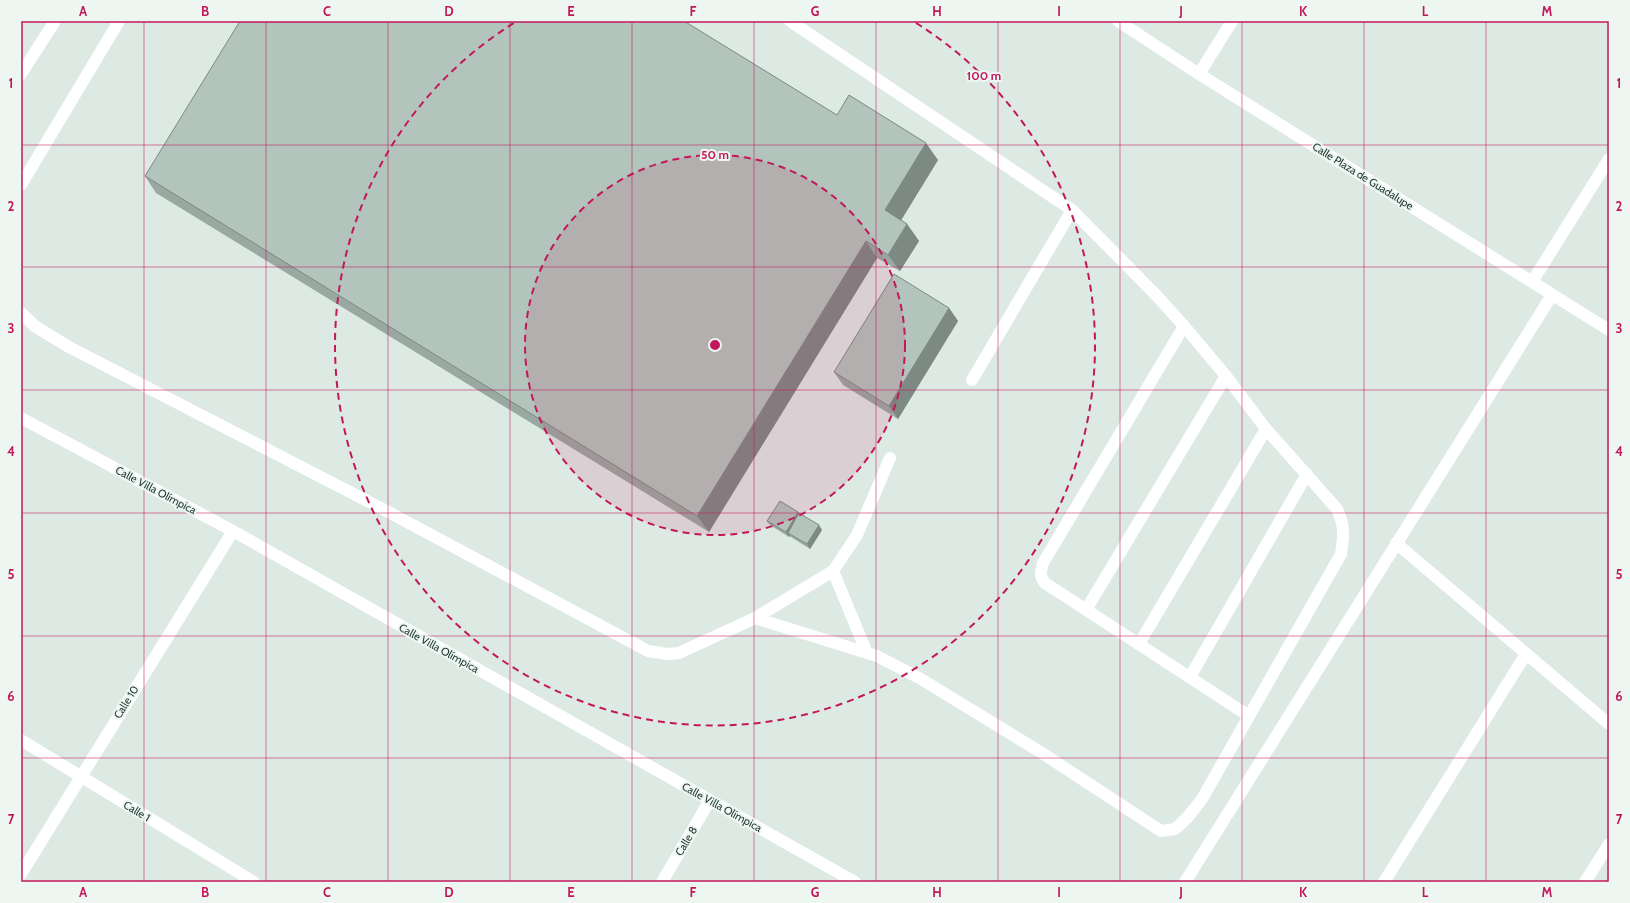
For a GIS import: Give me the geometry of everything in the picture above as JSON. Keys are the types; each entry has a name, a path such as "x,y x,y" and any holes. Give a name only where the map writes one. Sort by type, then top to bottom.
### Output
{"street":[{"path":"21,74 56,21"},
{"path":"21,185 119,21"},
{"path":"756,618 877,656 927,683 1042,752 1161,831 1175,828 1187,818 1202,799 1341,554 1344,535 1343,522 1337,509 1266,429 1226,376 1156,295 1072,210 790,21"},
{"name":"Calle Plaza de Guadalupe","path":"1118,21 1199,74 1609,330"},
{"path":"1199,74 1232,21"},
{"path":"1532,282 1609,159"},
{"path":"972,380 1072,210"},
{"path":"1184,882 1552,295"},
{"path":"21,313 36,327 69,347 380,507 648,651 668,654 680,653 756,618 833,571 857,535 890,458"},
{"path":"1184,326 1044,563 1041,571 1041,578 1086,610 1249,716"},
{"path":"1086,610 1226,376"},
{"name":"Calle Villa Olímpica","path":"21,418 233,531 855,882"},
{"path":"1139,644 1266,429"},
{"path":"1190,677 1307,474"},
{"name":"Calle 10","path":"21,874 80,776 233,531"},
{"path":"1396,544 1609,724"},
{"path":"833,571 867,653"},
{"path":"1384,882 1526,654"},
{"name":"Calle 1","path":"21,740 254,882"},
{"name":"Calle 8","path":"662,882 710,800"},
{"path":"1585,882 1609,844"}],"building":[{"path":"240,21 684,21 837,115 849,95 926,143 885,210 907,224 888,255 866,241 697,516 145,176"},
{"path":"894,274 949,308 889,406 834,372"},
{"path":"780,501 798,512 786,532 767,521"},
{"path":"799,513 819,525 807,544 788,533"}]}
